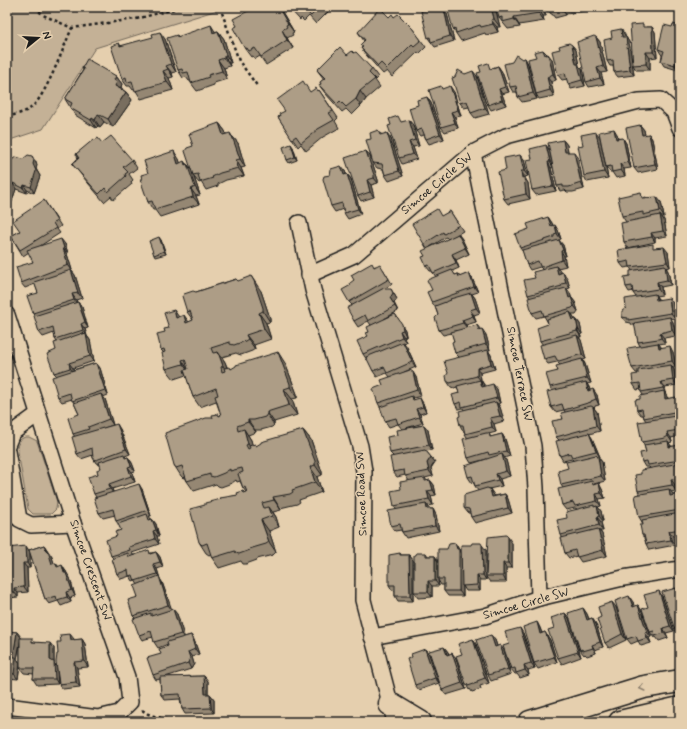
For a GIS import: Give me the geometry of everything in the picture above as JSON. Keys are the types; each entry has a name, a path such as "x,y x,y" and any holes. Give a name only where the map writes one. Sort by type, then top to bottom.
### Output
{"street":[{"name":"Simcoe Circle SW","path":"309,275 354,255 473,153 506,136 640,101 660,100 674,112 680,128"},
{"name":"Simcoe Terrace SW","path":"473,153 533,446 536,488 539,598"},
{"name":"Simcoe Road SW","path":"299,223 309,275 360,446 364,471 363,600 392,713"},
{"name":"Simcoe Crescent SW","path":"7,316 73,523 127,677 130,702"},
{"path":"7,445 12,433 38,414"},
{"path":"7,451 19,519 31,526 73,523"},
{"name":"Simcoe Circle SW","path":"372,637 486,616 539,598 623,578 680,569"},
{"path":"530,722 644,687 680,681"},
{"path":"7,706 98,718 119,713 130,702"},
{"path":"620,722 680,708"},
{"path":"392,713 420,722"}],"path":[{"path":"35,7 43,15 72,28 136,19 182,7"},
{"path":"220,7 239,61 258,87"},
{"path":"7,117 22,113 33,107 44,93 72,28"},
{"path":"130,702 148,714 173,722"}],"shaded area":[{"path":"7,7 227,7 95,48 43,129 7,141"},
{"path":"29,437 37,441 57,502 56,509 51,514 33,514 28,509 17,446 21,439"}],"building":[{"path":"252,7 278,7 288,24 286,25 287,27 282,30 287,40 261,57 255,48 249,51 247,48 245,49 233,28 237,26 233,19 250,10"},
{"path":"290,7 320,7 311,16 303,8 298,13 296,10 294,12"},
{"path":"435,7 436,10 444,9 450,36 431,42 430,37 428,38 421,11"},
{"path":"447,7 491,7 494,19 491,20 493,24 481,27 480,25 456,33 455,28 453,29"},
{"path":"496,7 540,8 538,8 539,13 514,17 514,19 502,22 502,17 499,18"},
{"path":"548,7 561,7 561,8 549,10"},
{"path":"380,8 389,17 392,14 394,17 398,14 412,28 421,40 414,46 412,44 387,69 381,63 378,66 361,48 363,47 360,45 365,40 358,32"},
{"path":"643,24 643,27 652,27 653,52 646,52 646,64 633,65 630,25"},
{"path":"673,24 680,26 680,45 675,65 661,61 664,51 658,49 664,25 672,27"},
{"path":"211,25 213,33 218,31 226,55 224,58 218,60 222,71 208,75 209,77 191,83 188,72 183,73 182,69 178,70 167,38 177,35 177,37"},
{"path":"621,29 622,37 626,37 630,70 614,72 613,60 607,61 604,40 612,38 611,31"},
{"path":"160,32 171,64 166,66 168,69 163,71 167,82 135,91 132,81 127,82 126,77 122,79 111,46 119,43 120,46 153,37 152,34"},
{"path":"594,36 596,37 603,66 597,68 600,78 586,82 577,42"},
{"path":"569,43 572,45 576,64 578,64 582,80 568,84 565,73 558,75 552,51 560,49 559,46"},
{"path":"340,47 347,55 352,51 354,53 356,52 372,69 369,73 375,79 360,91 356,99 346,107 340,101 337,104 319,85 325,78 317,70"},
{"path":"543,50 545,55 548,54 553,74 547,77 550,90 536,94 528,59 536,57 534,52"},
{"path":"516,55 522,59 525,58 533,93 518,97 516,86 510,87 504,64 512,62"},
{"path":"87,59 116,76 114,80 117,82 115,86 126,92 108,119 98,114 95,120 92,118 91,120 70,108 72,103 65,99 84,69 82,68"},
{"path":"680,61 680,69 677,67"},
{"path":"488,63 490,69 498,66 505,87 499,89 502,100 488,105 477,73 481,72 479,66"},
{"path":"458,70 465,74 473,71 485,108 471,113 467,101 460,103 452,78 455,77"},
{"path":"303,81 310,92 316,88 318,91 319,90 333,111 329,113 334,120 318,129 301,143 296,136 292,139 278,117 280,116 279,114 285,111 277,100"},
{"path":"441,86 442,89 450,86 458,110 451,112 455,123 441,127 429,90"},
{"path":"427,97 440,134 426,139 422,129 416,131 409,108 418,105 417,100"},
{"path":"398,116 401,122 409,120 415,140 409,142 413,154 399,158 388,126 391,125 389,119"},
{"path":"219,123 223,135 230,133 232,136 240,159 236,160 238,168 220,173 212,177 213,178 200,182 198,174 193,175 185,151 187,148 193,146 189,134"},
{"path":"640,125 642,135 649,134 655,164 634,168 626,128"},
{"path":"614,129 616,139 623,138 628,162 620,164 621,170 612,172 611,166 606,167 599,132"},
{"path":"378,130 380,135 387,133 399,171 385,175 382,164 373,163 366,140 371,139 370,133"},
{"path":"596,132 604,172 584,176 578,146 583,145 581,135"},
{"path":"111,136 132,160 123,167 128,172 125,174 126,176 108,192 105,188 99,194 72,164 79,158 76,154 94,139 95,140 98,138 102,143"},
{"path":"563,140 565,152 574,152 581,183 569,187 563,187 563,185 557,186 548,143"},
{"path":"291,144 295,157 287,160 283,147"},
{"path":"546,145 553,186 532,190 526,160 532,159 530,149"},
{"path":"174,151 178,164 184,161 185,165 187,164 195,187 191,189 193,197 155,209 152,201 148,202 140,179 142,179 141,175 148,173 144,161"},
{"path":"366,151 374,178 367,180 370,192 358,196 345,158"},
{"path":"28,155 32,156 34,160 33,164 36,171 31,187 24,185 23,188 13,183 7,199 7,160 10,161 16,157 23,159"},
{"path":"520,155 524,171 521,171 522,178 524,177 526,194 504,199 498,172 506,170 504,158"},
{"path":"341,166 344,175 347,174 358,209 344,213 342,203 331,206 323,179 324,176 330,175 331,169"},
{"path":"641,192 642,198 657,197 660,211 643,215 643,212 622,216 618,197"},
{"path":"44,200 57,221 53,223 56,228 20,250 11,236 20,231 13,221"},
{"path":"437,209 441,216 450,211 459,225 444,234 443,232 424,244 412,224"},
{"path":"660,215 663,231 651,233 652,237 624,242 621,223"},
{"path":"548,217 551,226 555,225 557,234 554,235 554,237 520,248 515,234 529,229 527,224"},
{"path":"458,234 465,248 452,254 456,263 433,273 429,265 426,266 422,257 425,256 422,251"},
{"path":"159,237 164,251 154,255 149,241"},
{"path":"61,239 68,265 21,283 16,267 33,262 27,250"},
{"path":"559,240 563,250 561,251 562,260 542,267 538,261 527,265 522,250"},
{"path":"653,244 653,248 664,247 667,262 630,267 629,261 620,263 618,250"},
{"path":"372,263 374,267 380,264 389,279 349,302 342,290 351,285 350,283 354,280 351,275"},
{"path":"665,265 667,280 657,282 658,289 633,293 632,286 626,287 624,277 630,276 630,271"},
{"path":"556,266 558,274 563,272 566,283 561,284 562,286 528,295 524,280 535,278 533,272"},
{"path":"71,270 78,293 72,294 74,300 33,313 27,296 38,293 34,282"},
{"path":"452,270 455,275 458,274 459,277 469,273 474,287 432,302 427,292 432,290 427,280"},
{"path":"251,276 263,308 263,311 259,313 264,329 246,335 248,339 234,345 230,344 230,342 211,348 213,353 218,352 223,366 221,367 222,372 225,371 224,368 230,367 231,369 236,365 278,352 290,384 290,387 284,389 289,405 267,412 265,417 248,420 248,422 237,426 238,431 244,429 248,449 250,448 249,446 255,444 256,446 261,442 303,430 315,461 315,465 310,467 315,482 292,490 293,492 290,494 273,497 274,500 262,503 264,508 269,507 272,516 261,520 269,542 239,554 235,551 212,558 207,543 202,545 199,542 190,509 221,499 220,498 238,495 237,493 243,491 244,493 247,492 245,487 243,488 238,474 243,472 242,468 230,471 230,469 214,477 210,476 210,474 187,481 182,466 176,468 174,465 165,433 206,418 213,418 212,415 221,415 215,396 218,395 216,388 193,397 184,370 188,369 185,359 182,360 183,364 166,369 162,353 165,352 164,349 161,350 157,334 165,332 164,329 169,328 164,313 174,310 176,318 184,315 186,323 193,320 190,311 187,312 182,296 184,294 193,291 196,292 236,279 238,281"},
{"path":"384,288 391,289 393,293 390,298 395,306 368,321 365,315 354,321 347,308"},
{"path":"566,288 569,298 571,297 574,306 572,308 544,316 542,310 532,313 528,298"},
{"path":"471,293 476,308 470,310 473,316 462,320 463,323 439,330 435,318 438,315 435,306 451,300 450,299"},
{"path":"655,294 656,300 669,298 671,313 628,320 628,318 622,317 622,311 626,308 625,299"},
{"path":"78,302 85,322 81,324 83,330 55,339 53,327 39,332 34,316"},
{"path":"570,312 573,320 576,319 577,331 540,341 537,328 548,324 547,319"},
{"path":"395,314 402,324 403,330 400,331 402,337 363,354 357,341 368,336 366,333 369,332 367,327"},
{"path":"670,317 672,330 660,333 661,338 638,342 634,323"},
{"path":"477,325 479,330 482,329 486,344 455,353 452,342 454,341 451,332"},
{"path":"83,333 83,335 86,334 90,356 69,363 70,368 54,373 47,354 56,350 54,343"},
{"path":"577,335 582,354 559,361 555,356 544,359 540,345"},
{"path":"403,342 412,362 387,373 384,367 373,371 366,357"},
{"path":"658,343 659,348 670,346 672,361 632,368 627,350 628,348"},
{"path":"488,350 491,364 477,368 477,376 450,383 447,381 446,376 448,373 444,361"},
{"path":"582,359 587,378 550,387 546,374 558,371 556,366"},
{"path":"96,363 105,390 72,401 70,393 58,397 52,377"},
{"path":"671,365 673,380 661,382 663,388 641,392 640,383 633,384 632,375 638,374 638,370"},
{"path":"410,370 413,372 417,390 378,403 373,389 383,385 381,380"},
{"path":"480,380 482,387 493,384 497,398 462,407 461,402 455,404 452,395 459,393 457,386"},
{"path":"586,382 588,391 593,389 596,399 591,402 564,410 562,404 551,407 547,392"},
{"path":"664,391 665,399 676,397 679,411 644,418 642,409 637,410 635,400 640,399 640,396"},
{"path":"101,394 109,419 88,427 89,429 73,434 68,418 79,414 74,403"},
{"path":"412,396 413,400 420,398 423,407 416,409 419,417 398,424 396,418 385,421 380,407"},
{"path":"496,402 500,416 490,418 492,427 465,434 463,425 460,425 458,417 460,416 459,411"},
{"path":"591,406 593,407 596,426 556,437 552,421 563,419 561,413"},
{"path":"676,416 679,430 667,432 668,436 665,438 642,442 638,422"},
{"path":"117,424 126,449 96,460 93,458 92,448 77,454 72,437"},
{"path":"424,425 429,445 390,453 387,437 398,435 397,430"},
{"path":"489,433 490,437 502,434 506,451 489,455 488,452 468,458 463,439"},
{"path":"589,433 596,451 572,457 570,453 560,456 556,441"},
{"path":"668,441 669,447 679,445 680,460 648,465 647,461 642,462 640,453 646,452 644,445"},
{"path":"425,450 431,457 427,463 429,471 405,476 404,470 393,472 390,457"},
{"path":"124,454 125,458 128,457 131,466 128,467 131,476 109,484 110,489 94,494 88,477 98,474 97,470 101,468 99,462"},
{"path":"502,454 506,471 496,474 498,480 475,486 472,476 468,477 465,466"},
{"path":"596,455 598,457 601,476 561,485 558,471 568,468 566,462"},
{"path":"680,463 680,478 671,479 672,485 638,491 635,475 641,474 641,470"},
{"path":"425,478 425,481 430,480 433,490 427,491 429,499 394,506 391,491 401,489 400,482"},
{"path":"592,481 593,485 599,483 601,493 596,494 597,501 575,506 573,502 562,505 558,489"},
{"path":"139,484 148,510 116,521 113,509 99,513 94,498"},
{"path":"487,488 490,489 492,497 505,494 508,508 471,517 469,509 464,508 464,495"},
{"path":"669,489 670,496 680,494 680,510 639,517 635,495"},
{"path":"426,504 427,509 433,509 435,526 402,532 400,524 391,526 388,511"},
{"path":"594,505 594,507 597,506 599,525 561,535 557,520 567,518 566,512"},
{"path":"680,513 680,529 669,531 671,540 646,544 640,525 643,525 642,520"},
{"path":"147,514 149,520 152,519 156,530 153,531 155,539 129,547 130,550 111,556 106,540 117,536 115,532 121,530 118,524"},
{"path":"598,529 603,550 577,557 575,550 565,553 561,538"},
{"path":"506,535 508,537 508,563 503,563 503,576 486,576 488,537"},
{"path":"455,543 457,549 459,549 459,591 444,591 444,579 438,579 438,549 447,549 449,544"},
{"path":"472,543 481,543 482,545 483,575 477,575 477,585 462,586 461,545 471,545"},
{"path":"44,545 47,552 48,551 52,564 56,563 57,567 62,565 64,573 66,573 72,590 66,592 67,597 57,600 56,596 45,599 29,550"},
{"path":"26,546 27,563 23,563 24,587 14,588 14,592 7,592 7,548"},
{"path":"149,550 150,554 156,552 160,562 153,564 157,574 135,581 133,575 129,576 128,570 117,574 112,559 128,553 129,557"},
{"path":"400,553 400,555 409,555 410,596 395,596 395,585 389,585 389,555"},
{"path":"416,553 426,553 426,556 435,556 435,581 428,581 428,592 414,592 414,555 416,555"},
{"path":"159,576 168,605 133,616 128,600 138,597 134,586"},
{"path":"676,588 680,598 680,629 674,627 662,592"},
{"path":"659,591 670,626 663,628 664,633 655,636 654,631 650,632 642,609 648,607 644,595"},
{"path":"629,596 633,607 638,605 647,632 645,633 647,638 638,641 636,636 627,639 615,601"},
{"path":"612,602 622,634 605,643 597,619 601,617 598,607"},
{"path":"583,608 587,620 592,618 600,642 592,645 593,648 583,651 582,649 580,650 568,613"},
{"path":"173,609 181,634 154,642 151,631 139,635 133,619 151,613 151,616"},
{"path":"565,613 578,652 558,658 548,630 554,628 551,618"},
{"path":"537,622 540,634 545,632 546,634 554,657 534,663 523,627"},
{"path":"520,628 531,663 524,665 525,670 516,673 515,668 511,669 503,646 509,644 505,632"},
{"path":"7,631 17,632 13,657 16,657 14,674 7,673"},
{"path":"70,634 71,640 82,639 84,661 74,662 76,682 59,684 56,662 58,654 57,642 61,642 60,635"},
{"path":"191,635 195,649 188,652 190,658 188,663 153,675 147,658 161,654 159,649 168,646 167,642"},
{"path":"491,635 495,647 500,645 508,669 488,675 476,640"},
{"path":"20,638 32,638 32,642 50,643 50,660 54,662 55,679 33,679 34,668 20,668"},
{"path":"473,639 485,678 468,686 456,656 462,654 458,644"},
{"path":"444,647 447,655 452,653 462,683 442,690 429,651"},
{"path":"425,649 435,678 415,685 407,659 412,657 411,654"},
{"path":"204,676 205,694 210,694 211,708 182,709 180,694 161,695 160,677"}]}
